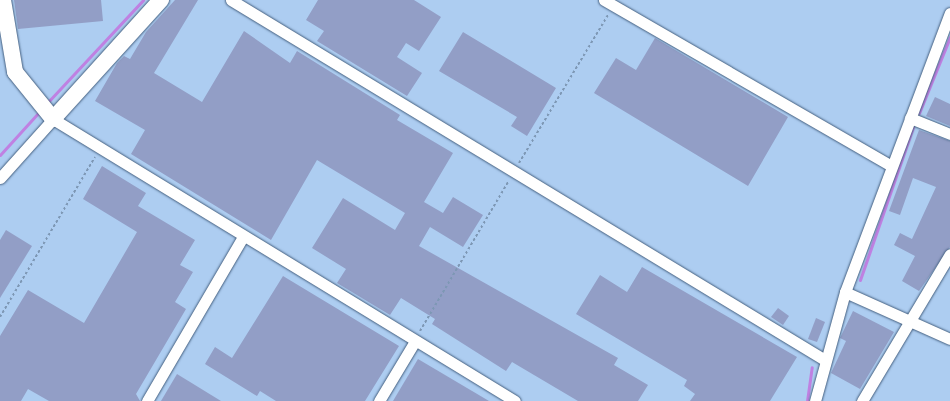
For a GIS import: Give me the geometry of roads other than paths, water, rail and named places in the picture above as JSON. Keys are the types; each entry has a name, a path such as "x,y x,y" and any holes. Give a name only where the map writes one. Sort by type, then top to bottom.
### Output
{"street":[{"path":"3,0 15,72 31,97 53,119 99,151 515,401"},
{"path":"0,178 162,0"},
{"path":"231,0 825,360"},
{"path":"604,0 891,166"},
{"path":"815,401 845,292 950,13"},
{"path":"910,118 950,134"},
{"path":"147,401 243,237"},
{"path":"862,401 884,360 912,322 950,254"},
{"path":"845,292 950,339"},
{"path":"379,401 415,341"}],"waterway":[{"path":"47,103 143,0"},
{"path":"919,113 950,37"},
{"path":"0,155 40,111"},
{"path":"860,280 913,127"},
{"path":"807,401 812,367"}]}
